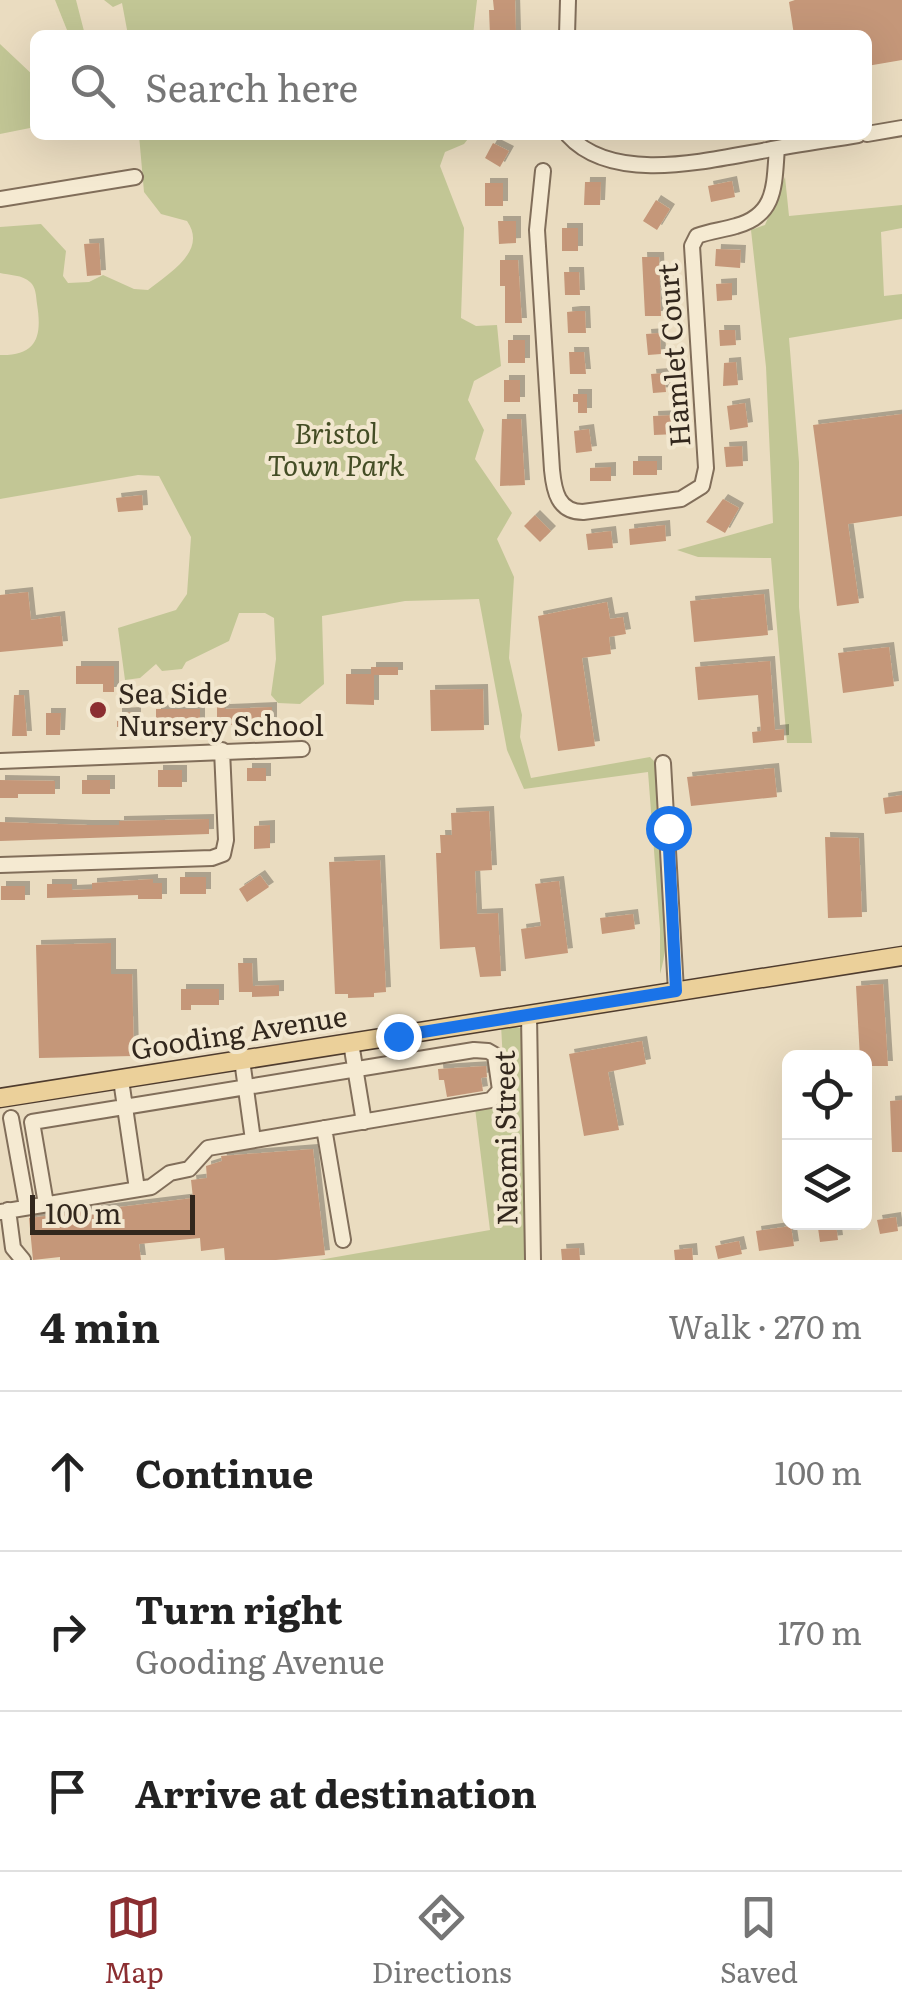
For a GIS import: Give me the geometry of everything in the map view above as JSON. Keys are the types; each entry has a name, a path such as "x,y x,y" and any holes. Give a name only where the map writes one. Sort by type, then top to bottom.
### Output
{"main road":[{"name":"Gooding Avenue","path":"0,1098 902,956"}],"street":[{"path":"568,0 568,30"},
{"path":"872,133 902,128"},
{"path":"573,140 606,158 655,165 720,159 827,140"},
{"name":"Hamlet Court","path":"543,171 537,230 554,488 562,506 583,512 681,499 702,486 706,468 692,246 697,236 754,220 765,210 772,191 777,148"},
{"path":"0,199 134,177"},
{"path":"0,761 302,749"},
{"path":"0,866 212,858 225,852 222,750"},
{"path":"663,763 676,991"},
{"name":"Naomi Street","path":"529,1014 534,1260"},
{"path":"351,1043 364,1122"},
{"path":"23,1260 14,1248 4,1211 151,1187 170,1173 189,1168 208,1148 491,1100 500,1090 496,1055 474,1050 32,1122 46,1204"},
{"path":"242,1060 253,1140"},
{"path":"121,1080 138,1189"},
{"path":"11,1118 27,1207"},
{"path":"324,1128 343,1240"}],"green space":[{"path":"55,0 76,0 84,30 67,30"},
{"path":"104,0 477,0 474,30 127,30 122,3 113,7"},
{"path":"0,44 30,72 30,128 0,134"},
{"name":"Bristol Town Park","path":"139,140 467,140 445,152 440,166 464,228 461,318 476,326 497,325 501,366 474,381 468,400 484,430 475,459 512,513 497,539 514,577 509,658 522,715 520,737 531,778 650,757 657,764 667,900 665,953 660,974 648,772 524,789 507,750 479,599 405,601 322,616 324,684 300,704 278,703 271,695 276,659 274,618 265,613 239,613 229,641 186,662 182,669 162,671 156,664 140,678 125,680 118,628 176,610 187,594 191,537 159,476 138,475 0,499 0,355 23,352 30,347 39,325 32,284 24,278 0,273 0,227 41,224 66,251 63,276 68,283 89,282 103,275 134,289 148,290 175,269 193,242 187,221 161,214 144,192"},
{"path":"785,177 789,216 902,205 902,228 881,232 884,296 902,294 902,319 789,338 799,462 799,607 812,743 787,743 771,558 698,557 677,550 773,523 766,367 751,230 765,225"},
{"path":"501,1025 521,1028 527,1260 319,1260 490,1230 475,1108 505,1098"}],"building":[{"path":"493,0 515,0 516,30 490,30 489,10 494,10"},
{"path":"902,0 902,60 872,65 872,30 793,30 789,2"},
{"path":"493,143 509,151 500,167 485,158"},
{"path":"732,181 735,197 711,202 708,186"},
{"path":"585,182 601,182 600,205 584,205"},
{"path":"485,183 503,183 503,206 485,206"},
{"path":"656,200 670,209 657,230 643,221"},
{"path":"498,221 516,221 516,243 499,244"},
{"path":"562,228 578,228 578,251 562,251"},
{"path":"99,243 101,275 87,276 84,244"},
{"path":"716,249 741,250 740,268 715,266"},
{"path":"642,257 659,257 661,316 645,316"},
{"path":"500,260 518,260 522,323 505,323"},
{"path":"564,272 579,272 580,295 565,295"},
{"path":"732,283 732,300 717,301 716,284"},
{"path":"585,311 586,333 568,333 567,312"},
{"path":"719,330 735,330 736,345 720,346"},
{"path":"660,333 661,354 648,355 646,334"},
{"path":"508,340 525,340 525,363 508,363"},
{"path":"569,352 584,352 586,374 570,374"},
{"path":"736,362 738,385 723,386 724,363"},
{"path":"664,373 666,392 653,393 651,374"},
{"path":"504,380 520,380 520,402 504,402"},
{"path":"573,394 587,394 587,413 578,413"},
{"path":"745,403 748,427 730,430 727,406"},
{"path":"902,414 902,516 848,524 859,603 837,606 813,425"},
{"path":"676,415 677,434 654,435 653,416"},
{"path":"502,419 521,419 525,485 500,486"},
{"path":"589,429 592,451 576,453 574,431"},
{"path":"742,446 743,466 726,467 724,447"},
{"path":"633,461 657,461 657,475 633,475"},
{"path":"611,467 611,481 590,481 590,468"},
{"path":"142,495 143,510 118,512 116,498"},
{"path":"723,499 739,508 725,533 706,522"},
{"path":"535,515 551,531 540,542 524,526"},
{"path":"665,525 666,541 630,545 629,529"},
{"path":"611,531 613,548 588,550 586,534"},
{"path":"28,592 31,620 60,616 63,646 0,652 0,595"},
{"path":"764,594 768,635 694,642 690,601"},
{"path":"607,602 610,619 623,617 626,634 609,637 611,654 582,658 595,746 558,751 538,616"},
{"path":"889,647 894,686 843,693 838,653"},
{"path":"770,661 775,730 784,729 784,740 753,743 752,732 761,731 758,695 698,700 695,667"},
{"path":"76,666 114,666 114,692 103,692 103,684 76,684"},
{"path":"371,667 398,667 398,675 374,675 374,705 346,704 346,674 371,674"},
{"path":"483,689 484,730 431,731 430,690"},
{"path":"14,695 24,695 27,736 12,736"},
{"path":"217,701 225,701 225,709 272,707 272,724 217,725"},
{"path":"156,709 200,709 200,726 156,727"},
{"path":"136,712 136,726 117,727 117,713"},
{"path":"46,713 61,713 60,735 46,735"},
{"path":"247,768 266,768 266,781 247,781"},
{"path":"774,768 777,797 691,806 687,777"},
{"path":"158,770 182,770 182,787 158,787"},
{"path":"0,780 55,781 55,794 0,798"},
{"path":"82,780 110,780 110,794 82,794"},
{"path":"902,795 902,812 885,814 883,798"},
{"path":"489,811 492,870 475,871 477,914 498,913 501,976 480,977 475,947 440,949 436,853 441,853 440,835 452,835 451,813"},
{"path":"209,819 209,834 0,841 0,822 119,825 119,821"},
{"path":"270,825 270,848 254,849 254,826"},
{"path":"825,837 859,838 862,917 828,918"},
{"path":"380,860 386,992 374,993 374,997 348,998 348,994 335,994 329,862"},
{"path":"260,875 269,887 247,902 239,889"},
{"path":"180,877 206,877 206,894 180,894"},
{"path":"153,879 153,883 162,883 162,899 138,899 138,895 47,898 47,884 72,884 72,890 92,889 92,883"},
{"path":"559,881 568,953 525,959 521,929 541,926 535,884"},
{"path":"1,886 25,886 25,900 1,900"},
{"path":"633,914 635,929 602,934 600,918"},
{"path":"111,943 111,974 132,974 134,1056 39,1058 36,945"},
{"path":"238,963 252,963 253,986 279,985 279,996 252,997 252,992 239,992"},
{"path":"883,984 888,1066 872,1066 872,1050 860,1050 856,986"},
{"path":"181,989 219,989 219,1005 191,1005 191,1010 181,1010"},
{"path":"642,1041 646,1064 608,1072 619,1130 584,1136 569,1054"},
{"path":"486,1066 487,1077 481,1078 483,1091 447,1097 438,1069"},
{"path":"902,1100 902,1152 892,1152 890,1101"},
{"path":"313,1149 325,1255 225,1260 224,1248 201,1251 200,1238 139,1244 141,1260 33,1260 29,1218 193,1198 191,1180 207,1178 206,1166 222,1161 221,1156"},
{"path":"896,1217 898,1231 880,1234 877,1220"},
{"path":"792,1230 794,1246 759,1251 756,1231"},
{"path":"818,1230 837,1230 838,1240 820,1242"},
{"path":"739,1241 742,1254 718,1259 715,1246"},
{"path":"579,1248 580,1260 562,1260 561,1249"},
{"path":"692,1248 693,1260 675,1260 674,1250"}],"place":[{"name":"Sea Side Nursery School","path":"98,710"}],"route":[{"path":"398,1036 676,991 668,828"}]}
